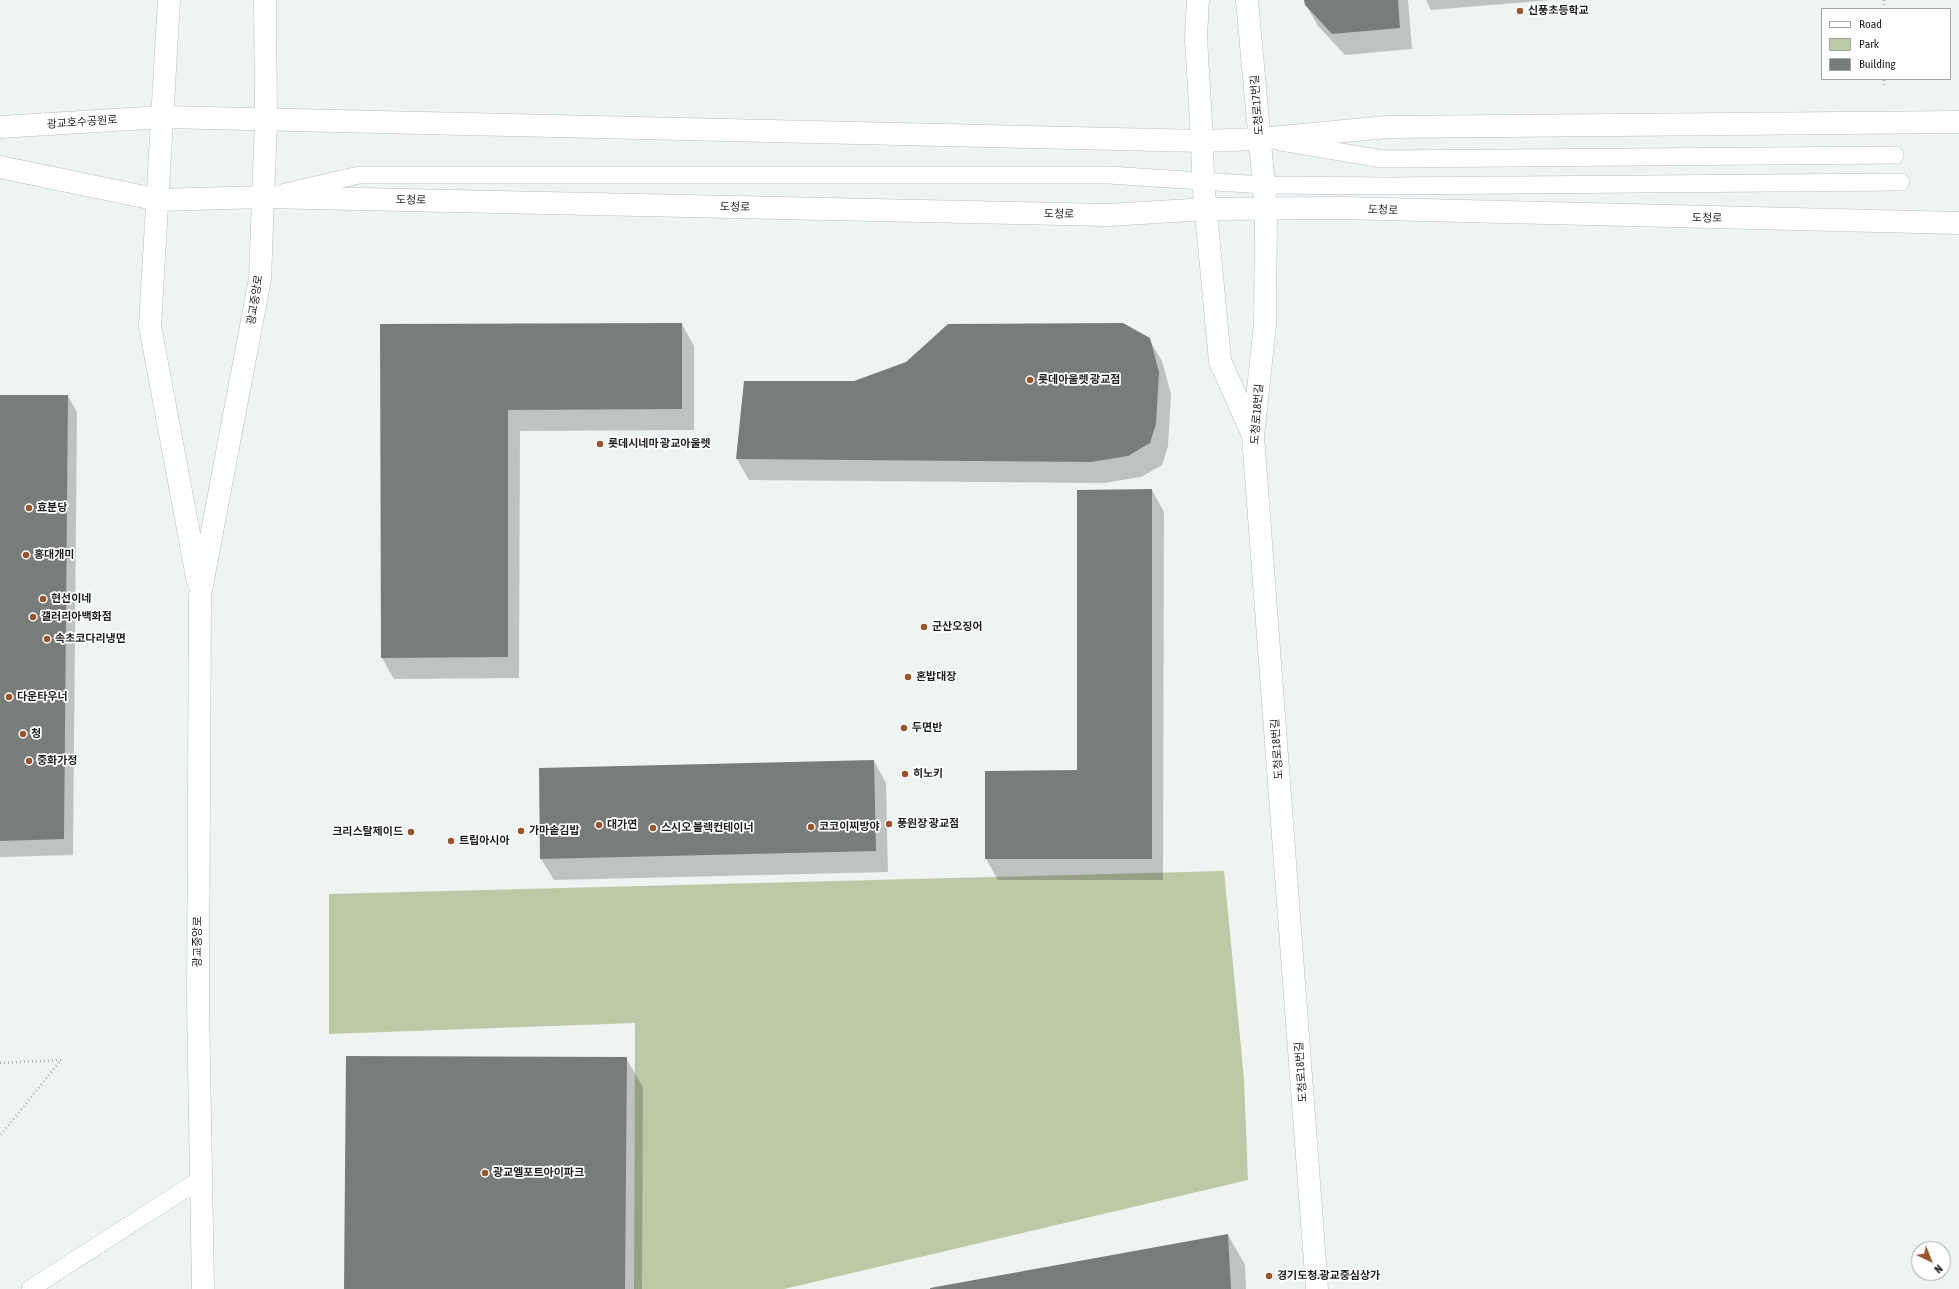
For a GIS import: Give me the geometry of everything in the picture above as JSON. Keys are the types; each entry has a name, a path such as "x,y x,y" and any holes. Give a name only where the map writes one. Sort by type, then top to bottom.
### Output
{"main road":[{"name":"광교중앙로","path":"169,0 159,200 150,326 200,595"},
{"name":"광교중앙로","path":"203,1289 198,1003 200,595 260,279 266,120 265,0"},
{"path":"1198,0 1196,37 1203,181 1220,361 1253,436"},
{"name":"도청로17번길","path":"1247,0 1266,210"},
{"name":"광교호수공원로","path":"0,127 163,117 1202,141 1260,139"},
{"path":"1260,139 1387,127 1959,122"},
{"path":"0,167 159,200"},
{"name":"도청로","path":"159,200 263,197 1101,215 1206,209 1266,210 1340,208 1959,223"},
{"name":"도청로18번길","path":"1266,210 1265,325 1253,436 1317,1289"}],"lane":[{"path":"1260,139 1382,159 1896,154"},
{"path":"263,197 360,175 1110,175 1263,185 1396,186 1901,182"},
{"path":"30,1289 201,1179"}],"path":[{"path":"1884,80 1884,85"},
{"path":"0,1063 61,1060 0,1136"}],"green space":[{"path":"1224,871 1244,1079 1248,1180 784,1289 634,1289 635,1023 329,1034 329,894"}],"building":[{"path":"1304,0 1398,0 1400,28 1332,34 1305,5"},
{"path":"682,323 682,409 508,410 508,657 381,658 380,324"},
{"path":"1123,323 1150,338 1159,372 1156,424 1150,443 1128,456 1091,462 736,459 744,381 854,381 906,362 948,324"},
{"name":"갤러리아백화점","path":"0,395 68,395 64,839 0,841"},
{"path":"1152,489 1152,859 985,859 985,771 1077,770 1077,490"},
{"path":"874,760 876,851 540,859 539,768"},
{"name":"광교엘포트아이파크","path":"346,1056 627,1057 625,1289 344,1289"},
{"path":"1228,1234 1231,1289 930,1289 930,1288"}],"place":[{"name":"신풍초등학교","path":"1520,11"},
{"name":"롯데아울렛 광교점","path":"1030,380"},
{"name":"롯데시네마 광교아울렛","path":"600,444"},
{"name":"효분당","path":"29,508"},
{"name":"홍대개미","path":"26,555"},
{"name":"현선이네","path":"43,599"},
{"name":"갤러리아백화점","path":"33,617"},
{"name":"군산오징어","path":"924,627"},
{"name":"속초코다리냉면","path":"47,639"},
{"name":"혼밥대장","path":"908,677"},
{"name":"다운타우너","path":"9,697"},
{"name":"두면반","path":"904,728"},
{"name":"청","path":"23,734"},
{"name":"중화가정","path":"29,761"},
{"name":"히노키","path":"905,774"},
{"name":"풍원장 광교점","path":"889,824"},
{"name":"대가연","path":"599,825"},
{"name":"코코이찌방야","path":"811,827"},
{"name":"스시오 블랙컨테이너","path":"653,828"},
{"name":"가마솥김밥","path":"521,831"},
{"name":"크리스탈제이드","path":"411,832"},
{"name":"트립아시아","path":"451,841"},
{"name":"광교엘포트아이파크","path":"485,1173"},
{"name":"경기도청.광교중심상가","path":"1269,1276"}]}
